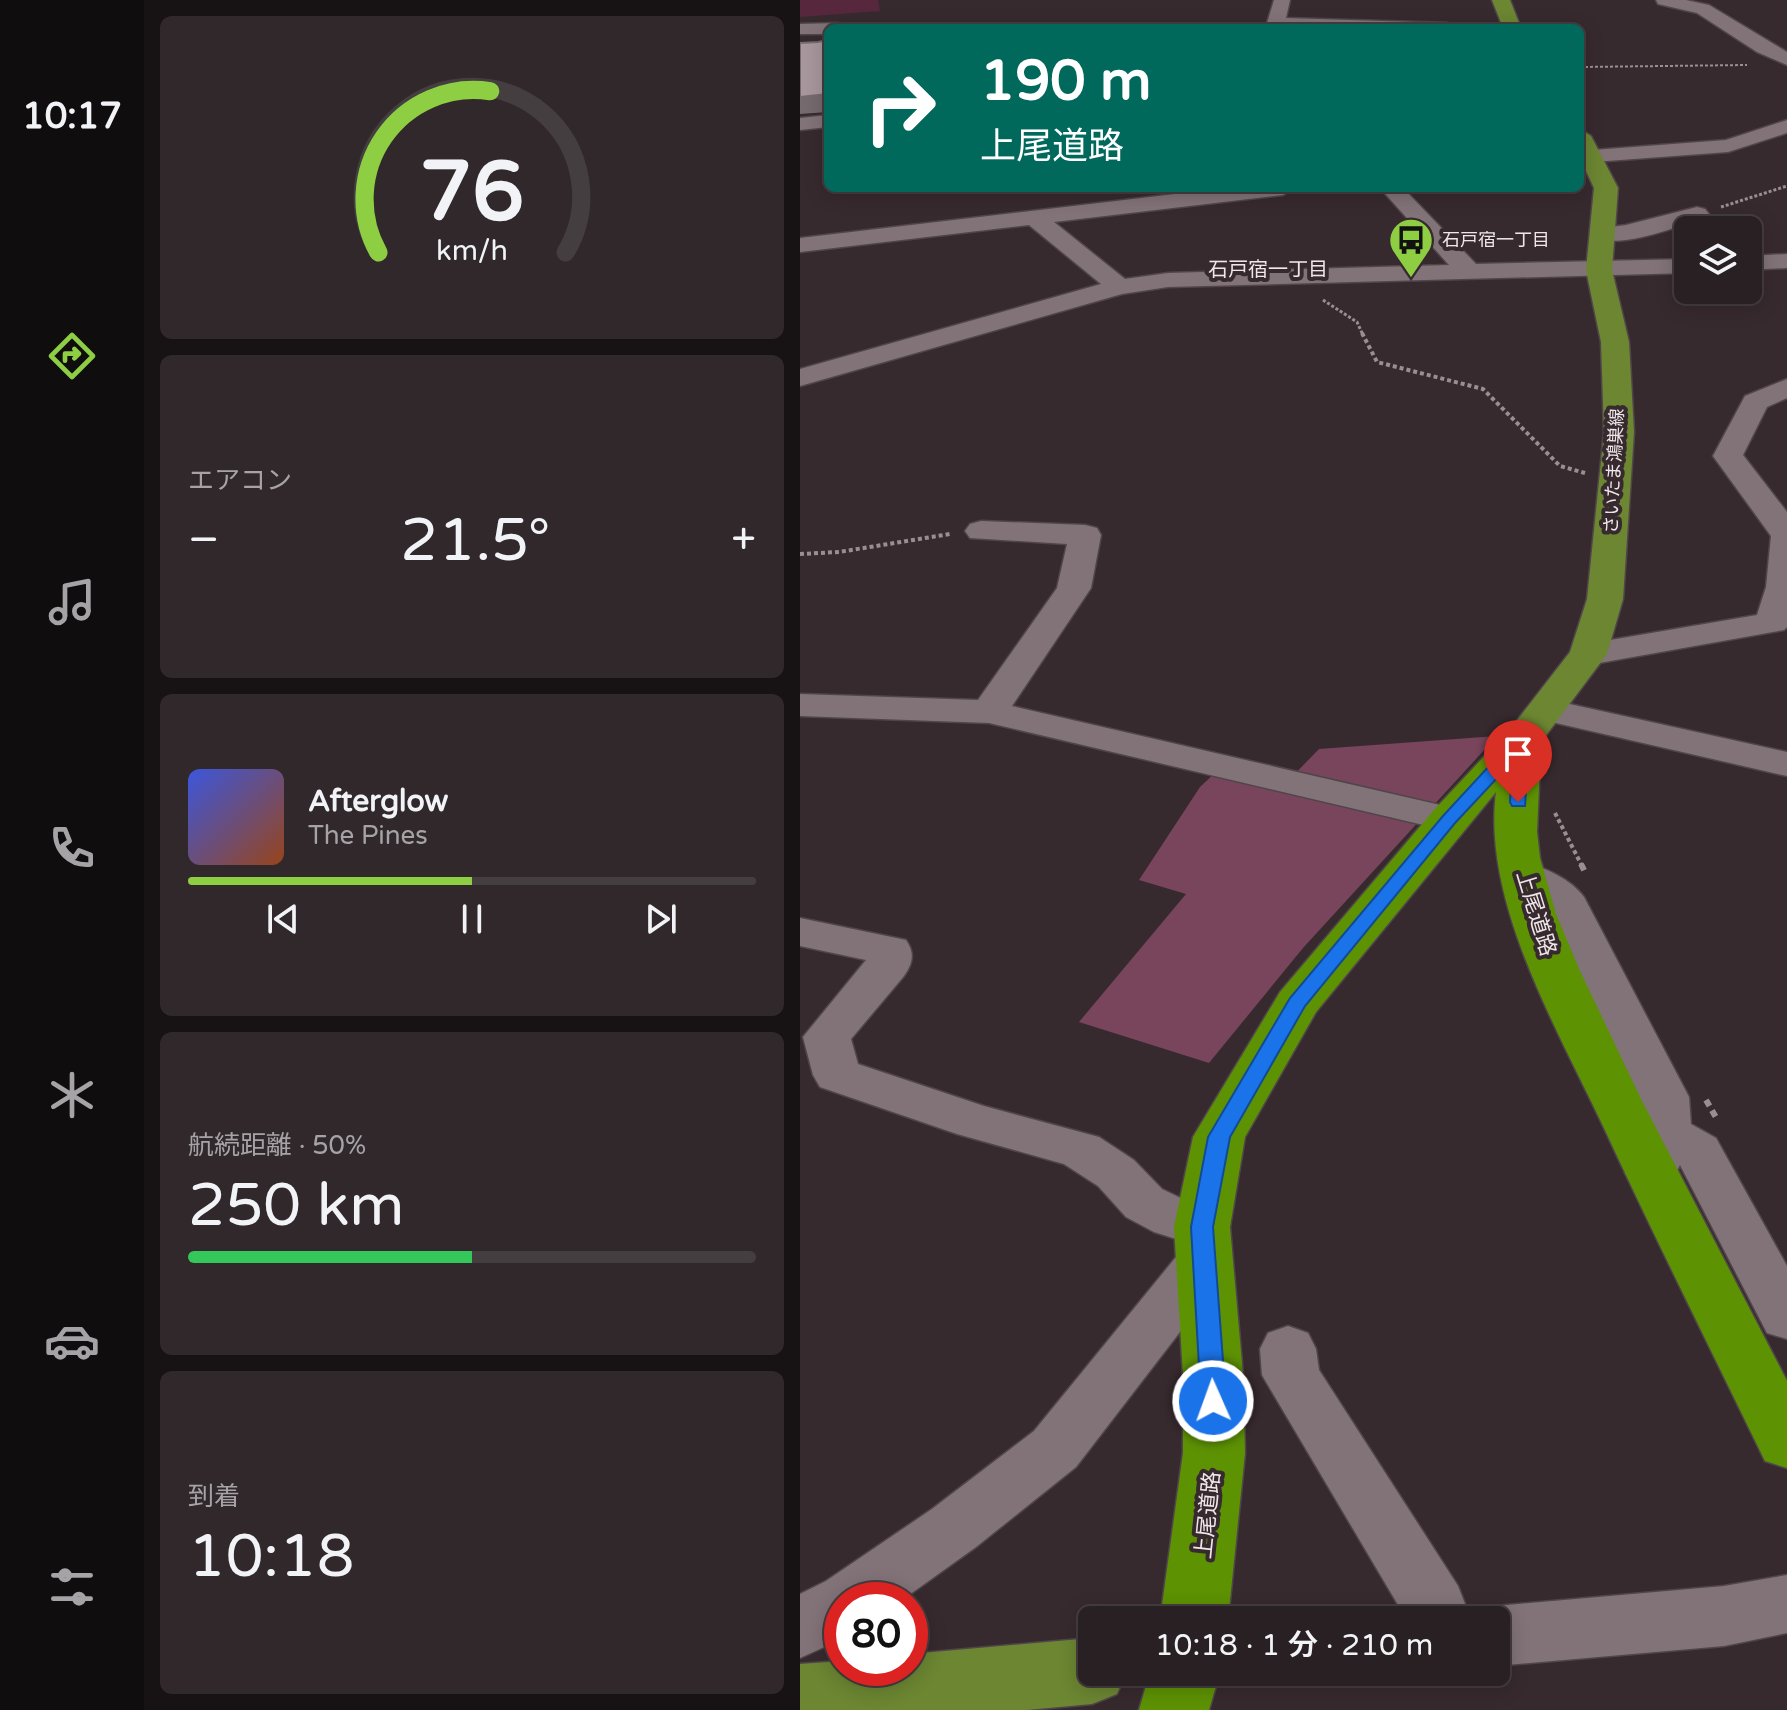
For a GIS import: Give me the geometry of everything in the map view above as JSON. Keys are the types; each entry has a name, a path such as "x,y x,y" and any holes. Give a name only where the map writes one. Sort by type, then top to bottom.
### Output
{"highway":[{"name":"上尾道路","path":"1196,1606 1214,1453 1213,1375 1203,1244 1219,1137 1297,1003 1449,819 1534,726"},
{"name":"上尾道路","path":"1534,726 1522,772 1515,832 1523,875 1553,966 1658,1153 1787,1442"},
{"path":"1174,1710 1181,1686"}],"main road":[{"path":"1501,0 1510,24"},
{"name":"さいたま鴻巣線","path":"1534,726 1588,654 1605,599 1616,475 1619,432 1615,342 1599,270 1606,188 1584,150"},
{"path":"800,1698 1078,1672"}],"street":[{"path":"1282,0 1276,23 1304,24"},
{"path":"1664,0 1702,5 1763,48 1787,59"},
{"path":"800,29 824,28"},
{"path":"800,124 824,121"},
{"path":"1584,150 1728,146 1787,126"},
{"path":"800,245 1249,192"},
{"path":"1395,192 1471,274"},
{"path":"1603,234 1626,232 1697,214"},
{"path":"1034,217 1120,287"},
{"path":"1762,262 1787,261"},
{"path":"800,378 1120,287 1168,280 1674,267"},
{"path":"1588,654 1772,623 1783,587 1787,536 1757,491 1728,456 1755,402 1787,387"},
{"path":"981,531 1085,535 1074,588 989,712"},
{"path":"800,705 989,712 1449,819"},
{"path":"1534,726 1787,764"},
{"path":"800,932 890,950 888,966 827,1037 837,1075 975,1121 1081,1150 1116,1173 1144,1203 1173,1218 1203,1244 1055,1449 954,1528 876,1582"},
{"path":"1658,1153 1698,1151 1787,1317"},
{"path":"1288,1349 1291,1375 1434,1606"},
{"path":"1510,1635 1724,1616 1787,1604"},
{"path":"800,1628 824,1615"}],"path":[{"path":"1584,67 1759,65"},
{"path":"1697,214 1787,186"},
{"path":"1289,277 1357,322 1377,362 1483,389 1560,466 1587,474 1616,475"},
{"path":"800,554 839,552 981,531"}],"shaded area":[{"path":"800,0 878,0 880,11 800,17"},
{"path":"1497,736 1303,948 1209,1063 1079,1022 1186,894 1139,880 1200,787 1217,771 1283,786 1319,749"}],"building":[{"path":"824,41 824,94 800,97 800,43"}],"place":[{"name":"石戸宿一丁目","path":"1411,279"}],"district":[{"name":"石戸宿一丁目","path":"1268,269"}],"route":[{"path":"1213,1401 1202,1227 1219,1137 1297,1003 1449,819 1521,741 1522,772 1518,802"}]}
